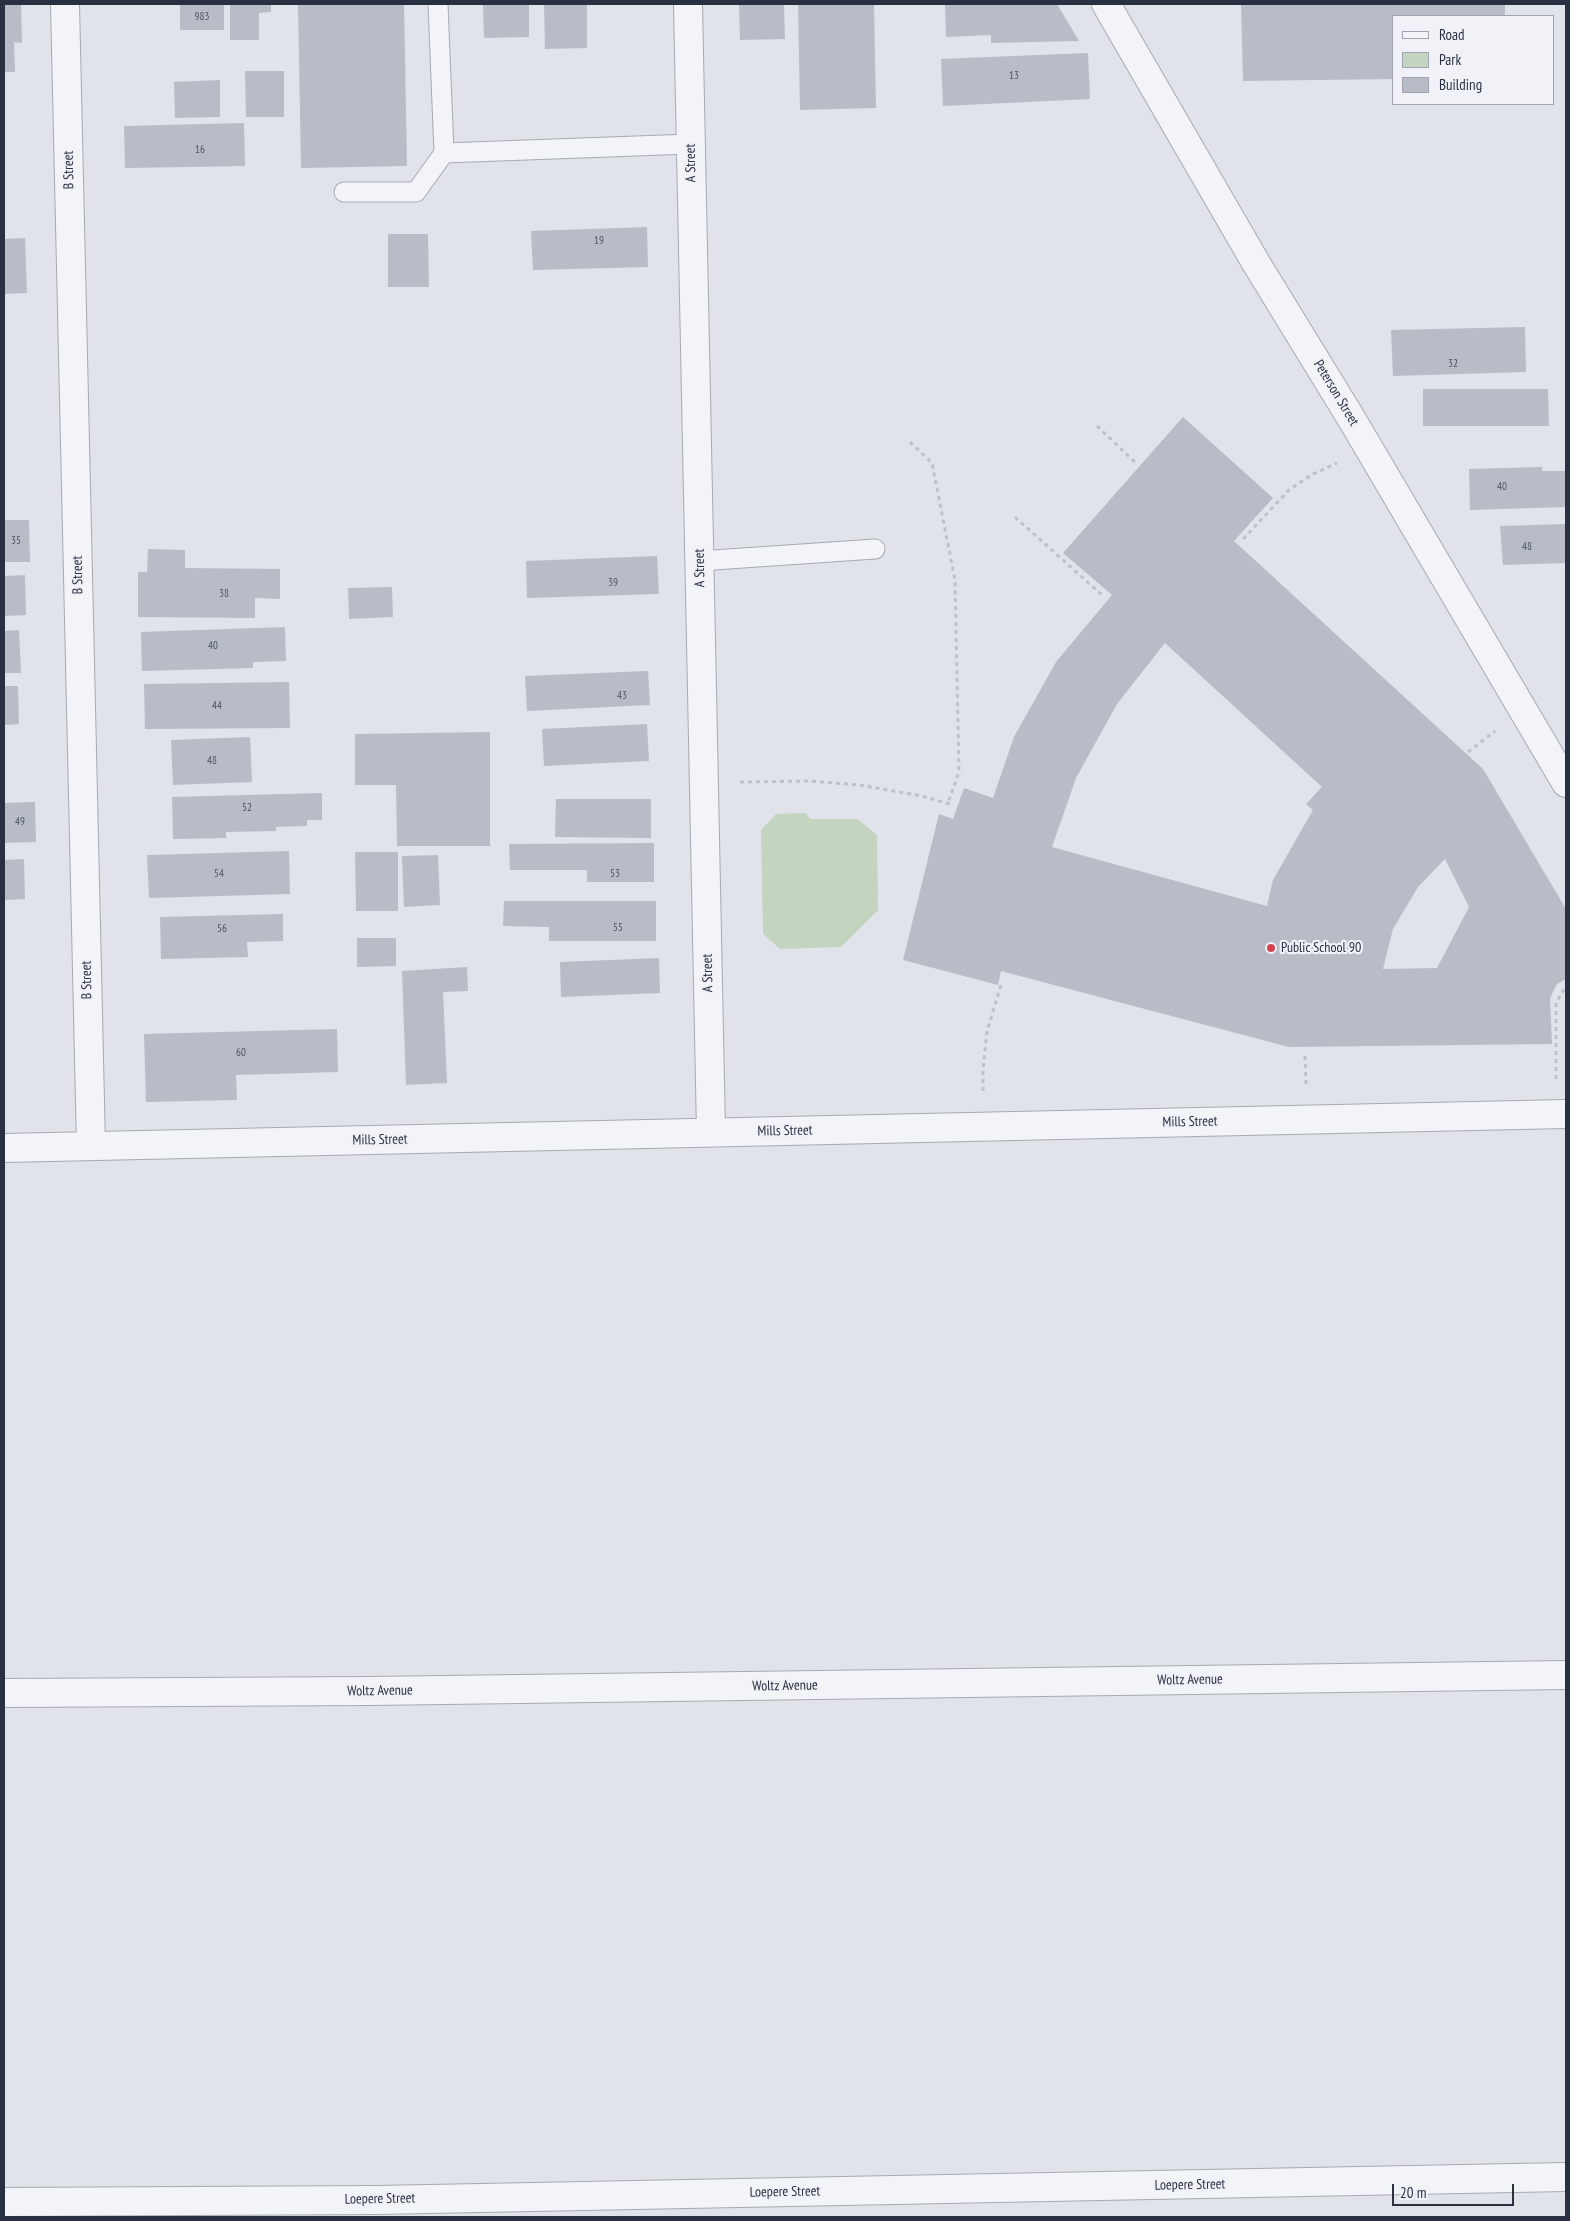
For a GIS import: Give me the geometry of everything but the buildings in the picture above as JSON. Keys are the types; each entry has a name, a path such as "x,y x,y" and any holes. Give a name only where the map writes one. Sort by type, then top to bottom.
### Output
{"street":[{"name":"B Street","path":"66,4 91,1146"},
{"name":"A Street","path":"688,4 711,1132"},
{"name":"Peterson Street","path":"1106,4 1256,263 1351,418 1566,783"},
{"name":"Mills Street","path":"4,1148 1566,1114"},
{"name":"Woltz Avenue","path":"4,1693 370,1691 1566,1675"},
{"name":"Loepere Street","path":"4,2202 377,2200 1566,2178"}],"lane":[{"path":"344,192 416,192 444,153 438,4"},
{"path":"444,153 691,144"},
{"path":"699,561 875,549"}],"path":[{"path":"1097,426 1137,464"},
{"path":"910,442 932,463 955,580 959,772 948,803"},
{"path":"1242,539 1289,490 1311,475 1344,460"},
{"path":"1015,517 1102,595"},
{"path":"1468,752 1497,729"},
{"path":"738,782 809,781 859,785 922,796 953,805"},
{"path":"983,1096 983,1070 987,1031 1002,982"},
{"path":"1556,1084 1556,1003 1566,986"},
{"path":"1305,1056 1306,1089"}],"green space":[{"path":"805,813 811,819 858,819 877,835 878,910 841,947 780,949 763,934 761,830 776,814"}],"place":[{"name":"Public School 90","path":"1271,948"}]}
